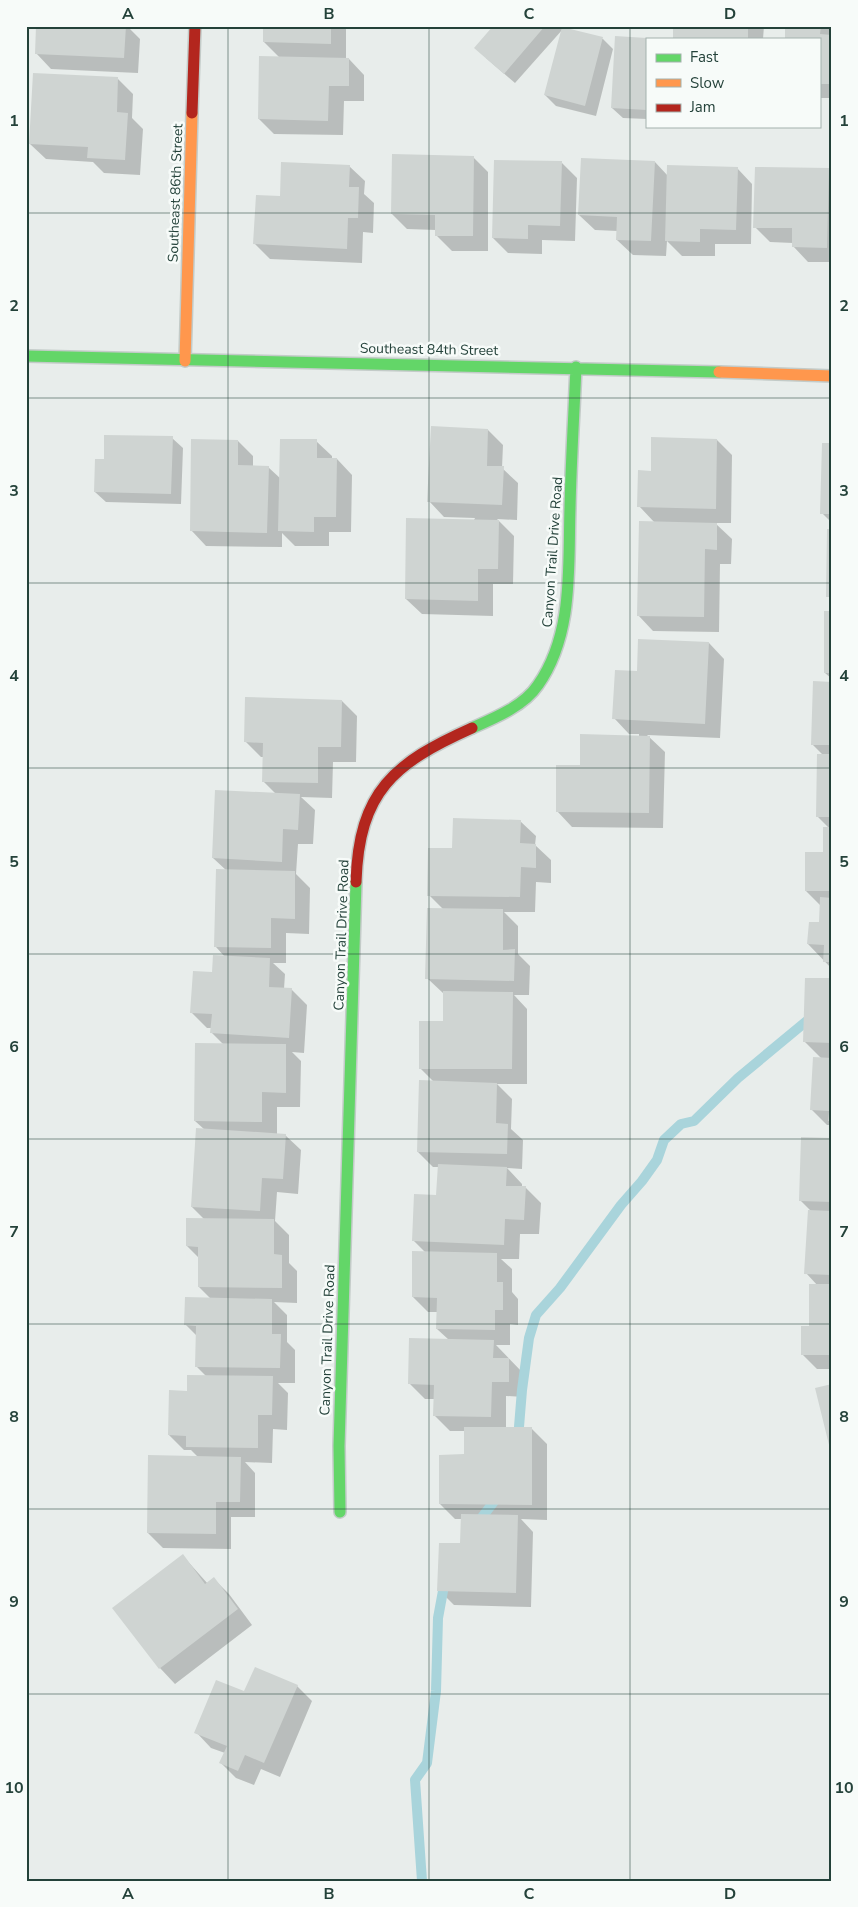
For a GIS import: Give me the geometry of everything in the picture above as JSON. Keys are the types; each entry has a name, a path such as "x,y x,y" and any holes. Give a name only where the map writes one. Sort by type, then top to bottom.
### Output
{"street":[{"name":"Southeast 86th Street","path":"185,360 195,26"},
{"name":"Southeast 84th Street","path":"26,356 576,367 832,376"},
{"name":"Canyon Trail Drive Road","path":"340,1512 340,1437 357,875 364,822 376,796 396,770 425,750 500,716 538,686 554,658 561,636 568,582 576,367"}],"building":[{"path":"36,26 126,26 124,58 35,54"},
{"path":"263,26 331,26 331,44 263,42"},
{"path":"493,26 545,26 504,74 474,48"},
{"path":"673,26 748,26 748,38 673,38"},
{"path":"785,26 821,26 820,34 832,35 832,84 820,84 820,38 785,38"},
{"path":"562,27 603,37 585,106 544,95"},
{"path":"615,36 647,38 646,110 611,108"},
{"path":"259,56 349,58 349,86 329,86 328,121 258,119"},
{"path":"33,73 118,77 117,112 128,113 125,160 87,158 88,147 29,144"},
{"path":"392,154 474,156 473,236 435,236 435,215 391,214"},
{"path":"581,158 655,161 651,241 616,240 617,217 578,215"},
{"path":"494,160 562,161 560,226 528,225 528,239 492,238"},
{"path":"281,162 350,165 349,187 359,187 358,218 348,218 347,249 253,244 256,195 280,196"},
{"path":"667,165 738,167 736,230 700,229 700,242 665,241"},
{"path":"755,167 829,168 827,248 792,247 792,228 753,228"},
{"path":"431,426 488,429 487,466 504,466 502,505 427,502"},
{"path":"104,435 173,436 171,494 94,492 95,459 104,459"},
{"path":"651,437 717,439 716,509 637,507 638,470 651,471"},
{"path":"191,439 238,440 238,465 269,466 267,533 190,531"},
{"path":"280,439 317,439 317,458 337,458 336,517 314,517 314,532 278,531"},
{"path":"822,443 832,443 832,514 820,514"},
{"path":"406,518 499,520 498,569 478,569 478,601 405,599"},
{"path":"639,521 717,523 717,550 705,549 704,617 637,616"},
{"path":"827,529 832,529 832,597 826,597"},
{"path":"824,611 832,611 832,673 824,673"},
{"path":"638,639 709,642 705,724 612,719 615,670 637,671"},
{"path":"813,681 832,682 832,745 811,745"},
{"path":"245,697 342,700 341,747 318,747 318,783 262,782 263,743 244,742"},
{"path":"580,734 650,736 649,813 556,812 556,765 580,765"},
{"path":"817,754 832,754 832,817 816,817"},
{"path":"215,790 300,794 298,830 283,829 282,862 212,858"},
{"path":"453,818 521,820 520,843 536,844 536,868 521,867 520,897 427,896 428,848 452,848"},
{"path":"823,827 832,827 832,891 805,891 805,852 823,852"},
{"path":"216,869 295,871 295,919 271,918 271,948 214,947"},
{"path":"820,897 832,898 832,962 823,962 824,945 807,944 809,922 819,922"},
{"path":"427,908 503,909 503,950 515,949 514,981 425,979"},
{"path":"213,955 270,958 269,987 292,988 289,1038 210,1033 212,1014 190,1013 193,971 212,972"},
{"path":"805,978 832,978 832,1043 803,1042"},
{"path":"443,991 513,992 512,1069 419,1069 419,1021 443,1021"},
{"path":"195,1043 286,1044 286,1093 262,1092 262,1122 194,1121"},
{"path":"813,1057 832,1058 832,1121 828,1121 829,1111 810,1110"},
{"path":"419,1080 497,1083 496,1123 508,1124 507,1154 417,1152"},
{"path":"196,1128 286,1134 283,1179 262,1178 260,1211 191,1207"},
{"path":"801,1137 832,1138 832,1202 799,1201"},
{"path":"438,1164 507,1167 506,1186 526,1186 524,1220 505,1219 504,1245 412,1241 414,1194 436,1195"},
{"path":"808,1210 832,1211 832,1275 804,1274"},
{"path":"186,1218 274,1219 274,1254 282,1255 282,1288 198,1287 198,1247 186,1246"},
{"path":"412,1251 497,1253 497,1282 503,1282 503,1310 495,1310 495,1330 436,1329 437,1298 412,1297"},
{"path":"809,1284 832,1284 832,1355 801,1355 801,1326 809,1326"},
{"path":"185,1297 272,1299 272,1334 281,1334 280,1368 195,1367 196,1326 184,1325"},
{"path":"409,1338 494,1340 493,1358 509,1358 509,1382 492,1382 491,1417 433,1416 434,1385 408,1384"},
{"path":"187,1375 273,1376 272,1415 258,1415 258,1448 186,1447 186,1436 168,1435 169,1390 187,1391"},
{"path":"832,1384 832,1453 831,1453 815,1388"},
{"path":"464,1427 532,1427 532,1505 439,1504 439,1455 464,1454"},
{"path":"148,1455 241,1457 240,1502 216,1502 216,1534 147,1533"},
{"path":"461,1514 518,1515 516,1593 437,1591 439,1543 460,1543"},
{"path":"183,1554 205,1584 214,1577 238,1609 159,1669 112,1608"},
{"path":"255,1667 298,1685 264,1763 245,1755 238,1771 219,1763 227,1746 194,1733 216,1680 244,1691"}],"waterway":[{"path":"518,1439 529,1338 536,1315 560,1288 621,1205 642,1181 657,1160 664,1140 681,1124 694,1121 738,1078 814,1015"},
{"path":"476,1525 499,1495"},
{"path":"422,1881 415,1780 427,1763 436,1691 438,1618 445,1580"}],"traffic: fast":[{"path":"26,356 719,372"},
{"path":"472,728 508,711 525,699 538,685 550,665 558,644 567,599 576,367"},
{"path":"340,1512 339,1446 356,882"}],"traffic: slow":[{"path":"185,361 192,113"},
{"path":"719,372 832,376"}],"traffic: jam":[{"path":"192,113 195,26"},
{"path":"356,882 364,824 373,803 386,784 402,768 421,754 472,728"}]}
